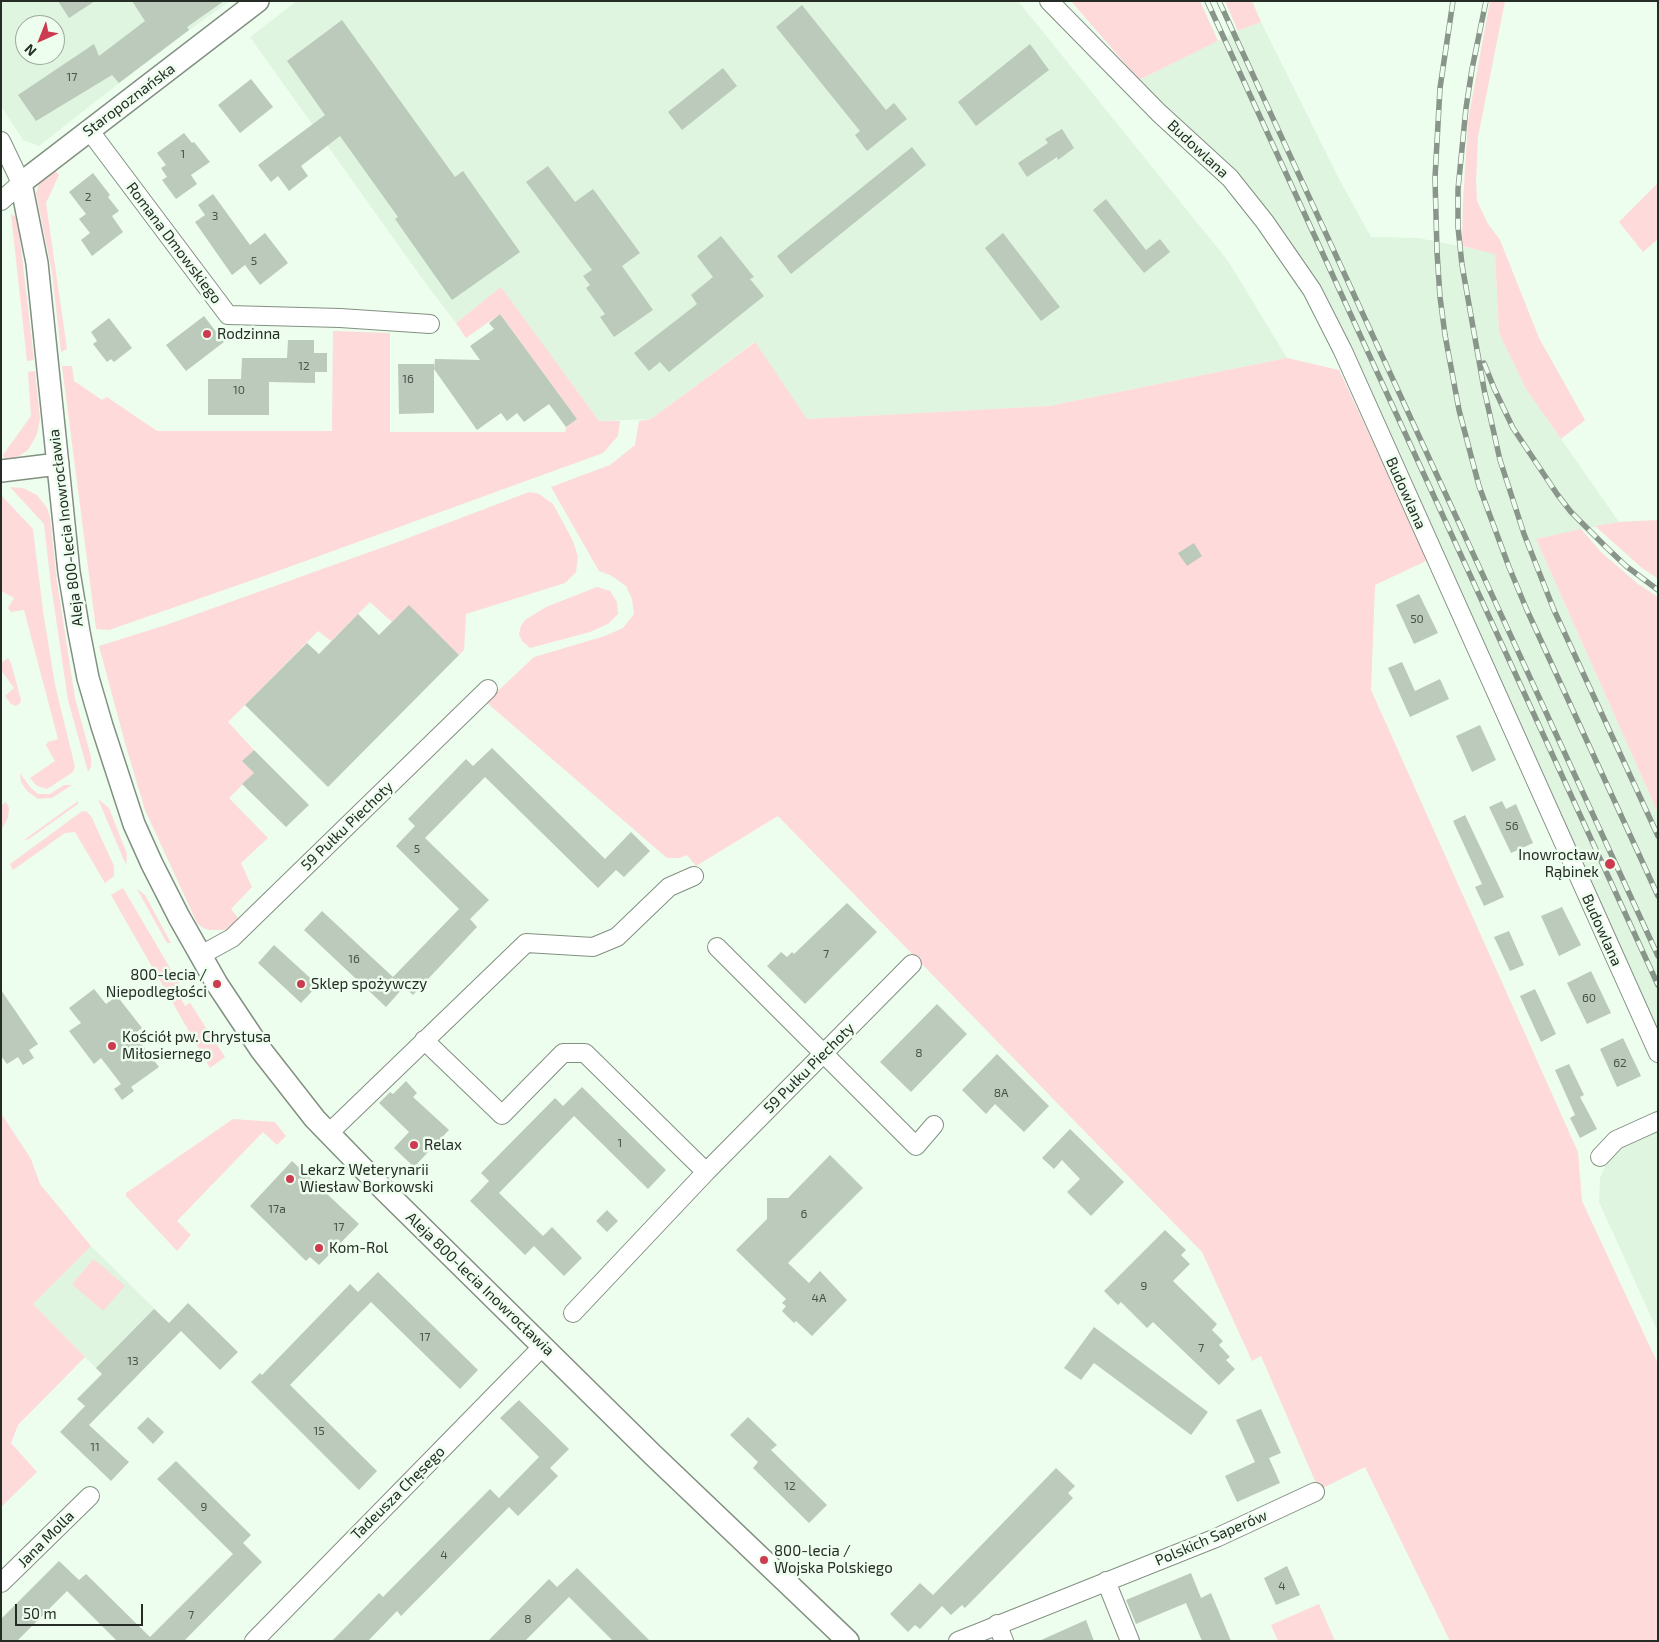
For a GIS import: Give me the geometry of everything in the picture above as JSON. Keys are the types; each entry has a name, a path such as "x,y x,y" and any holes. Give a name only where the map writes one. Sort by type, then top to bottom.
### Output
{"street":[{"name":"Staropoznańska","path":"1,201 89,130 258,1"},
{"name":"Budowlana","path":"1049,1 1159,113 1230,178 1265,222 1312,290 1347,360 1658,1053"},
{"name":"Romana Dmowskiego","path":"89,130 228,315 340,318 430,324"},
{"path":"1,141 21,183"},
{"name":"Aleja 800-lecia Inowrocławia","path":"21,183 36,264 69,572 88,678 134,824 179,917 222,991 261,1050 291,1089 329,1133 385,1191 653,1455 848,1641"},
{"path":"1,471 58,464"},
{"name":"59 Pułku Piechoty","path":"201,955 232,938 488,689"},
{"path":"329,1133 526,943 593,947 617,936 669,887 694,876"},
{"path":"717,947 822,1055 916,1146 934,1125"},
{"name":"59 Pułku Piechoty","path":"573,1313 706,1172 912,964"},
{"path":"424,1040 502,1116 563,1054 585,1053 706,1172"},
{"path":"1600,1157 1616,1140 1658,1121"},
{"name":"Tadeusza Chęsego","path":"254,1641 543,1346"},
{"name":"Polskich Saperów","path":"958,1641 1216,1538 1315,1492"},
{"name":"Jana Molla","path":"1,1583 90,1496"},
{"path":"1106,1581 1130,1641"},
{"path":"997,1624 1004,1641"}],"shaded area":[{"path":"1,1 230,1 119,83 39,146 23,140 1,106"},
{"path":"297,1 1018,1 1228,261 1287,358 1049,406 807,419 754,342 651,419 599,421 501,288 456,323 424,281 250,37"},
{"path":"1071,1 1200,1 1218,41 1139,80"},
{"path":"1225,1 1252,1 1261,22 1238,31"},
{"path":"1490,1 1505,1 1478,137 1477,201 1488,224 1500,240 1539,338 1585,420 1561,439 1526,389 1499,333 1495,254 1462,246 1468,121"},
{"path":"1261,22 1339,179 1371,237 1418,238 1495,253 1499,333 1526,389 1619,522 1536,539 1658,813 1658,1041 1523,729 1350,349 1320,291 1241,177 1139,80 1238,31"},
{"path":"53,168 59,175 46,203 67,349 61,352 52,272 36,193 39,184"},
{"path":"1658,183 1658,239 1643,252 1619,222"},
{"path":"11,214 16,217 19,231 34,360 27,361"},
{"path":"501,287 599,421 620,421 618,436 603,453 109,630 96,629 62,366 72,366 74,381 102,400 107,397 157,431 332,431 333,331 390,333 390,432 565,432 566,427 577,419 500,314 466,338 456,323"},
{"path":"755,342 807,419 1049,406 1287,358 1339,370 1428,560 1375,585 1371,690 1578,1152 1582,1201 1658,1364 1658,1641 1450,1641 1365,1467 1319,1490 1261,1356 1252,1361 1202,1252 778,816 696,866 687,855 680,858 667,858 486,702 534,657 605,636 623,628 634,614 632,599 626,586 612,576 599,571 551,487 610,465 635,445 639,421 651,419"},
{"path":"35,371 40,419 37,434 28,450 11,459 4,459 3,455 31,416 28,372"},
{"path":"10,487 23,488 37,495 47,508 50,517 57,582 75,698 91,757 91,767 88,772 68,700 44,524"},
{"path":"529,492 539,494 553,504 573,541 578,557 576,572 565,583 466,614 464,650 459,655 409,606 392,622 370,602 331,641 318,631 228,722 254,750 242,761 254,773 229,798 268,838 241,863 252,887 231,909 239,919 225,930 203,928 197,923 145,810 99,646 166,625 395,543"},
{"path":"1,495 33,529 43,611 55,685 75,767 73,772 47,789 37,786 30,778 55,761 46,745 48,742 58,739 24,610 11,612 8,608 14,598 1,591"},
{"path":"1658,520 1658,579 1642,568 1595,526 1619,522"},
{"path":"1581,529 1601,552 1638,584 1658,597 1658,813 1536,539"},
{"path":"597,587 610,591 617,602 618,614 608,624 590,632 530,648 522,641 519,634 525,620 546,607"},
{"path":"8,658 21,700 16,706 11,704 5,696 14,688 1,670 1,663"},
{"path":"20,773 30,787 38,794 50,794 64,785 72,785 52,798 38,799 27,791 21,782"},
{"path":"98,799 109,808 127,854 126,865"},
{"path":"78,801 78,804 29,839 24,840"},
{"path":"6,802 9,808 8,818 1,830 1,805"},
{"path":"86,811 91,816 114,866 114,876 105,883 75,832 65,833 13,870 10,864 81,812"},
{"path":"123,888 183,990 178,993 185,1006 190,1003 225,1057 210,1068 111,895"},
{"path":"137,889 145,895 171,943 167,943"},
{"path":"1,1113 31,1159 40,1184 91,1246 33,1304 85,1357 18,1425 11,1443 37,1472 1,1507"},
{"path":"233,1119 275,1122 286,1136 277,1145 263,1132 177,1221 191,1235 177,1251 126,1196 126,1193"},
{"path":"1658,1127 1658,1332 1599,1202 1600,1178 1610,1155 1644,1133"},
{"path":"91,1246 160,1314 102,1374 33,1304"},
{"path":"94,1259 125,1286 103,1311 72,1284"},
{"path":"1319,1604 1335,1641 1278,1641 1271,1625"}],"building":[{"path":"58,1 95,1 69,18"},
{"path":"132,1 224,1 187,27 189,30 119,83 112,75 36,121 18,95 94,44 99,56 145,21"},
{"path":"802,5 886,110 894,103 907,119 867,151 855,135 860,131 776,27"},
{"path":"342,20 455,177 463,171 520,252 452,300 395,219 398,217 340,136 301,166 308,176 289,191 278,176 271,182 258,165 325,115 287,61"},
{"path":"1030,44 1049,70 976,126 958,102"},
{"path":"723,68 737,86 682,130 668,112"},
{"path":"251,79 273,107 240,133 218,105"},
{"path":"1062,129 1074,148 1058,160 1057,157 1027,177 1018,163 1048,143 1045,139"},
{"path":"184,133 210,162 191,175 197,184 176,199 162,180 167,177 161,168 166,165 157,153"},
{"path":"912,147 926,165 791,274 777,256"},
{"path":"548,166 575,202 593,189 640,253 622,266 653,310 614,337 600,317 605,314 586,288 590,285 583,276 592,270 526,182"},
{"path":"93,173 110,195 108,197 119,211 112,216 123,232 92,256 81,240 90,233 79,219 86,214 69,192"},
{"path":"213,194 250,245 265,233 288,263 260,285 245,265 232,275 195,222 205,215 198,205"},
{"path":"1106,199 1146,250 1160,239 1170,252 1144,273 1093,210"},
{"path":"1003,233 1060,307 1041,321 985,248"},
{"path":"721,236 754,277 750,279 764,296 669,372 660,362 649,371 634,353 697,304 691,295 713,277 697,256"},
{"path":"500,314 577,419 566,427 549,404 524,422 517,413 507,421 501,413 477,430 434,369 435,359 480,360 470,346 494,329 489,323"},
{"path":"204,316 224,342 186,371 166,345"},
{"path":"109,318 132,348 114,362 111,359 107,362 93,344 97,341 91,332"},
{"path":"288,340 314,340 314,353 327,353 327,372 315,372 315,383 269,382 269,415 208,415 208,379 241,379 242,358 287,358"},
{"path":"398,364 434,364 434,413 399,414"},
{"path":"1194,543 1202,556 1187,566 1178,553"},
{"path":"1419,594 1438,633 1414,644 1396,605"},
{"path":"409,605 459,655 328,787 245,705 307,643 319,654 358,614 379,635"},
{"path":"1402,662 1415,691 1440,679 1449,699 1410,717 1388,668"},
{"path":"1480,725 1496,760 1472,772 1456,736"},
{"path":"492,748 605,859 631,832 650,851 624,877 616,870 598,888 485,777 425,838 489,900 470,919 477,927 413,995 404,987 386,1007 304,930 322,911 393,977 459,909 396,846 415,826 408,819 466,759 473,766"},
{"path":"254,750 309,805 286,827 242,784 254,773 242,761"},
{"path":"1502,801 1506,809 1516,804 1533,843 1511,853 1489,807"},
{"path":"1465,815 1504,897 1484,906 1475,887 1482,884 1453,821"},
{"path":"847,903 877,932 805,1004 767,966 781,952 787,957 792,952 794,954"},
{"path":"1562,907 1581,945 1559,956 1541,916"},
{"path":"1509,931 1524,965 1510,971 1494,937"},
{"path":"274,945 318,985 301,1003 258,963"},
{"path":"1591,971 1611,1013 1587,1024 1567,983"},
{"name":"Kościół pw. Chrystusa Miłosiernego","path":"94,989 106,1004 117,996 142,1028 134,1034 159,1067 131,1087 134,1091 122,1100 114,1089 121,1084 101,1058 94,1064 69,1031 81,1023 69,1008"},
{"path":"1535,989 1556,1034 1541,1042 1520,996"},
{"path":"1,990 38,1044 29,1050 34,1058 23,1065 18,1057 7,1064 1,1056"},
{"path":"937,1004 967,1034 911,1092 880,1062"},
{"path":"1623,1038 1641,1076 1617,1087 1600,1049"},
{"path":"997,1054 1049,1106 1024,1132 995,1104 986,1114 962,1090"},
{"path":"1569,1064 1584,1095 1580,1097 1597,1129 1580,1138 1570,1118 1575,1115 1555,1070"},
{"path":"406,1081 417,1093 413,1097 449,1130 414,1167 394,1148 409,1132 379,1103 390,1092 393,1094"},
{"path":"582,1087 666,1170 648,1189 574,1116 499,1193 543,1236 552,1227 582,1258 564,1276 534,1246 525,1255 470,1201 489,1181 481,1173 555,1098 563,1106"},
{"path":"1070,1129 1124,1182 1091,1216 1067,1192 1080,1179 1062,1160 1054,1169 1042,1158"},
{"path":"830,1155 863,1188 788,1263 809,1283 820,1271 847,1300 812,1336 796,1321 794,1323 782,1311 786,1306 782,1303 786,1299 736,1250 767,1219 767,1198 788,1198"},
{"path":"292,1161 359,1224 319,1265 310,1257 306,1261 250,1206"},
{"path":"607,1210 618,1221 607,1232 596,1221"},
{"path":"1165,1230 1186,1250 1181,1255 1190,1264 1173,1281 1217,1324 1212,1330 1223,1341 1219,1345 1230,1357 1226,1360 1235,1369 1219,1385 1153,1322 1147,1328 1121,1302 1118,1305 1104,1291"},
{"path":"378,1272 478,1370 460,1389 371,1302 361,1312 290,1385 377,1471 359,1490 251,1382 260,1373 262,1375 350,1284 358,1292"},
{"path":"188,1303 238,1352 220,1370 181,1331 89,1425 129,1462 111,1481 60,1432 85,1406 77,1399 102,1374 96,1368 154,1309 169,1323"},
{"path":"1094,1327 1208,1412 1191,1435 1094,1363 1081,1380 1064,1368"},
{"path":"519,1400 569,1449 550,1468 558,1476 518,1516 509,1507 401,1616 397,1611 368,1641 332,1641 379,1593 383,1597 490,1489 499,1498 539,1457 500,1418"},
{"path":"1261,1409 1281,1453 1269,1458 1280,1483 1237,1502 1225,1476 1255,1462 1236,1420"},
{"path":"148,1417 164,1432 153,1444 137,1428"},
{"path":"748,1417 777,1445 771,1450 827,1505 809,1523 753,1468 758,1462 730,1435"},
{"path":"176,1461 251,1535 243,1543 262,1562 184,1641 117,1641 67,1591 17,1641 1,1641 1,1619 59,1561 79,1580 86,1574 150,1637 233,1554 157,1479"},
{"path":"1056,1468 1075,1486 1068,1493 1073,1498 965,1608 962,1605 951,1615 942,1606 920,1629 915,1625 908,1632 890,1614 920,1583 933,1595"},
{"path":"1287,1566 1300,1595 1276,1605 1264,1578"},
{"path":"577,1568 650,1641 613,1641 569,1597 525,1641 488,1641 549,1579 557,1587"},
{"path":"1191,1573 1201,1598 1211,1593 1231,1641 1202,1641 1186,1603 1136,1624 1126,1600"},
{"path":"1086,1620 1094,1641 1039,1641"}],"railway":[{"path":"1207,1 1658,985"},
{"path":"1219,1 1658,956"},
{"path":"1453,1 1440,88 1435,178 1440,297 1459,410 1479,486 1509,567 1658,896"},
{"path":"1486,1 1466,108 1458,189 1458,227 1462,265 1484,389 1500,460 1524,534 1554,610 1658,836"},
{"path":"1484,363 1513,428 1557,494 1571,512 1606,547 1626,566 1658,590"}],"place":[{"name":"Rodzinna","path":"207,334"},
{"name":"Inowrocław Rąbinek","path":"1610,864"},
{"name":"800-lecia / Niepodległości","path":"217,984"},
{"name":"Sklep spożywczy","path":"301,984"},
{"name":"Kościół pw. Chrystusa Miłosiernego","path":"112,1046"},
{"name":"Relax","path":"414,1145"},
{"name":"Lekarz Weterynarii Wiesław Borkowski","path":"290,1179"},
{"name":"Kom-Rol","path":"319,1248"},
{"name":"800-lecia / Wojska Polskiego","path":"764,1560"}]}
